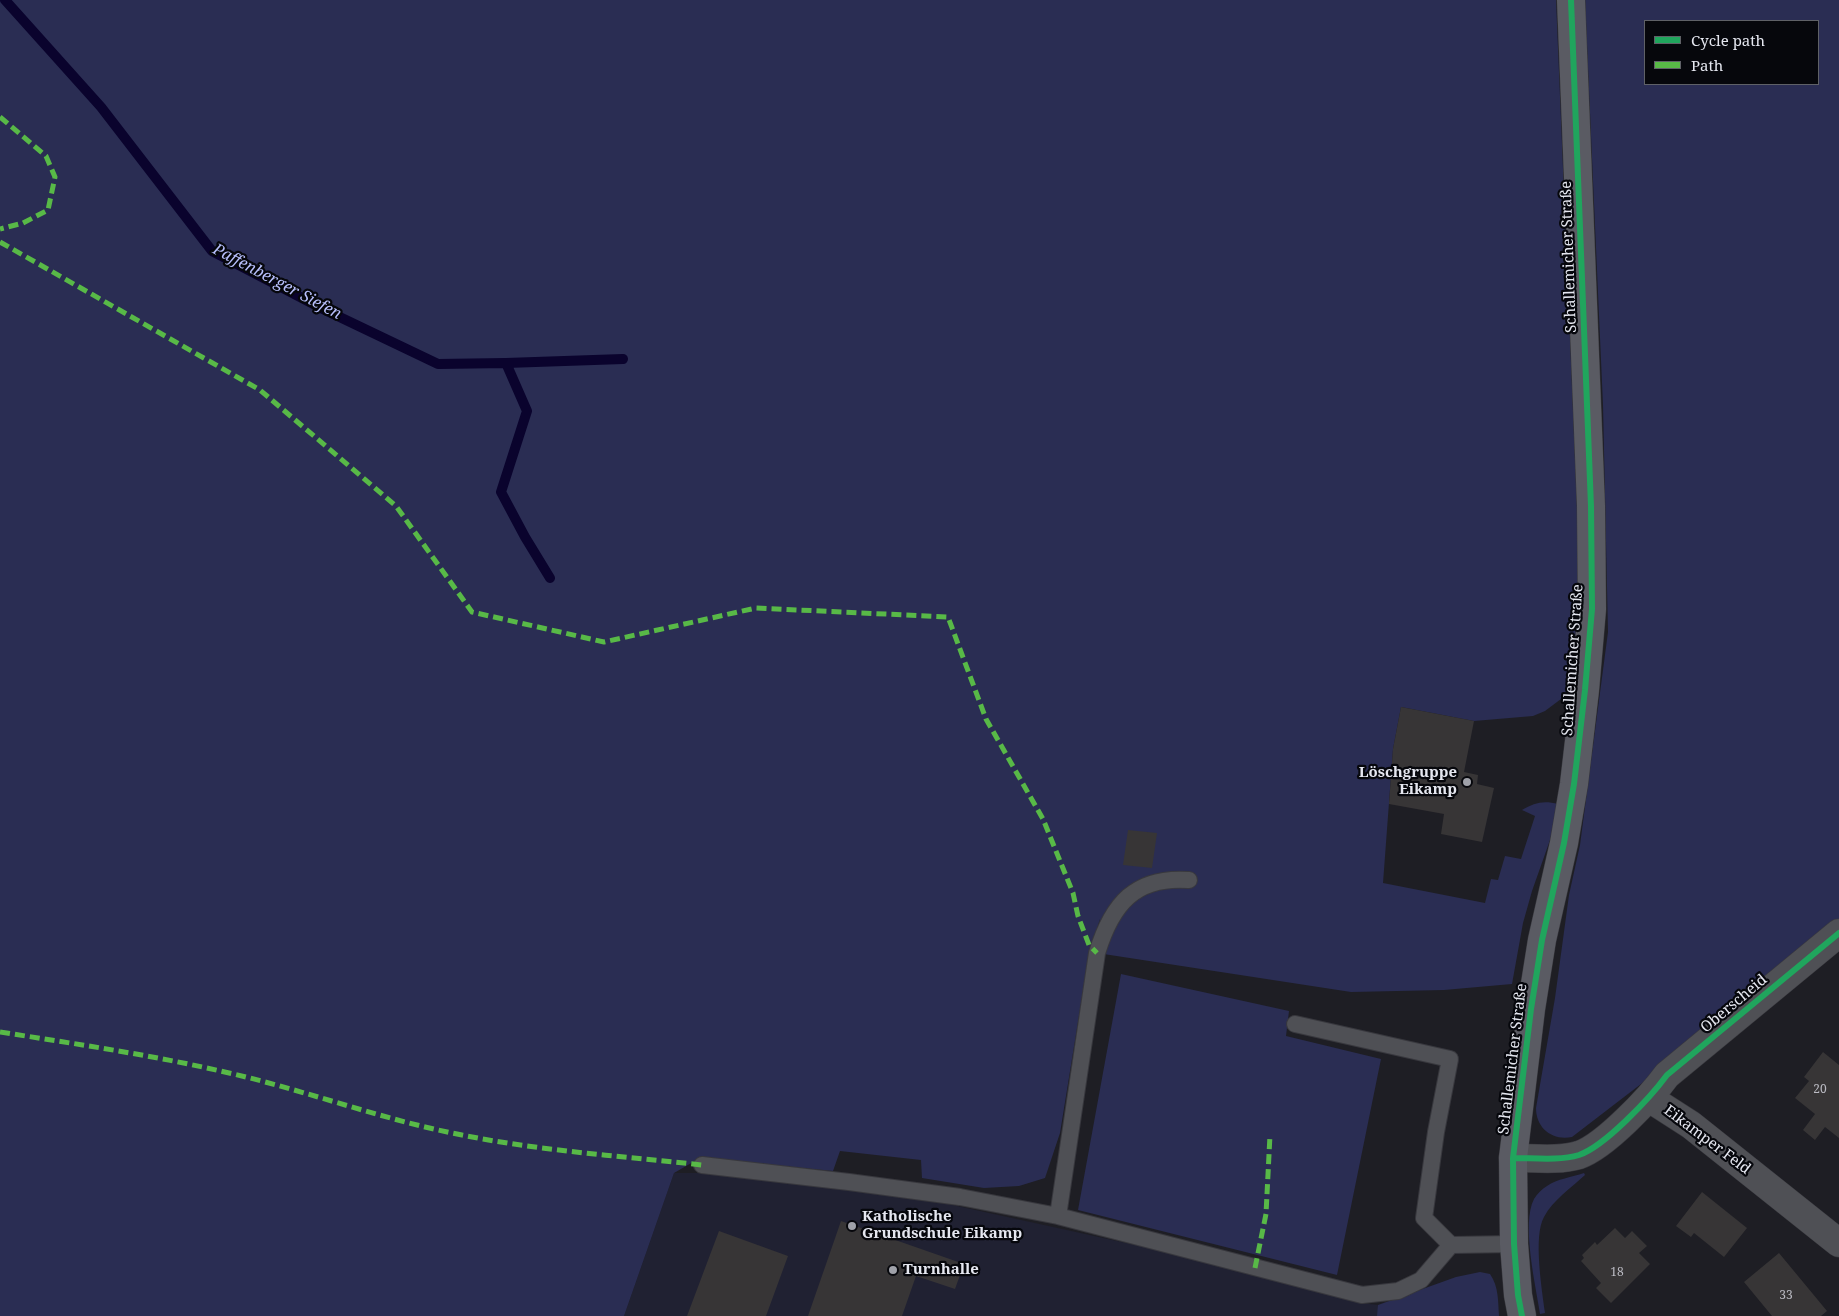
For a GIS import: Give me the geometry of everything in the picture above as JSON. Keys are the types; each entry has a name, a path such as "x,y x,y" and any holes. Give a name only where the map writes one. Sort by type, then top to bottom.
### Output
{"street":[{"name":"Schallemicher Straße","path":"1522,1316 1518,1295 1514,1244 1513,1158 1530,1009 1538,960 1564,843 1574,784 1592,609 1591,506 1571,0"},
{"name":"Oberscheid","path":"1649,1098 1667,1075 1839,933"},
{"name":"Eikamper Feld","path":"1513,1158 1552,1159 1579,1155 1602,1142 1649,1098 1691,1125 1839,1243"}],"lane":[{"path":"1058,1216 1096,952 1104,930 1118,906 1140,888 1172,879 1190,880"},
{"path":"1295,1024 1450,1059 1436,1132 1424,1218 1451,1245 1514,1244"},
{"path":"702,1165 960,1197 1058,1216 1362,1295 1398,1291 1421,1280 1451,1245"}],"shaded area":[{"path":"0,0 1556,0 1579,555 1575,685 1545,711 1533,716 1474,721 1401,707 1393,749 1383,883 1485,903 1491,879 1498,880 1505,856 1521,859 1535,816 1522,810 1539,803 1558,804 1550,840 1523,923 1512,984 1444,990 1351,992 1097,953 1100,919 1089,954 1060,1133 1045,1178 1019,1186 984,1188 922,1178 921,1160 840,1151 833,1171 700,1158 674,1173 624,1316 0,1316"},
{"path":"1585,0 1839,0 1839,923 1667,1064 1572,1137 1565,1138 1552,1135 1542,1127 1536,1108 1555,998 1569,895 1580,845 1608,632 1603,405"},
{"path":"1121,974 1289,1011 1286,1036 1381,1059 1337,1275 1078,1210"},
{"name":"Katholische Grundschule Eikamp","path":"674,1173 722,1173 948,1204 1149,1248 1362,1303 1378,1305 1410,1301 1466,1316 624,1316"},
{"path":"1584,1173 1585,1175 1552,1205 1544,1217 1541,1226 1539,1264 1545,1313 1540,1314 1529,1239 1530,1210 1534,1199 1545,1187 1560,1180"},
{"path":"1480,1272 1490,1274 1493,1279 1498,1295 1499,1316 1377,1316 1378,1305 1456,1277"}],"building":[{"path":"1401,707 1474,721 1464,772 1478,775 1477,784 1494,788 1482,842 1441,834 1444,814 1389,804 1393,749"},
{"path":"1128,830 1157,833 1152,868 1123,865"},
{"path":"1823,1052 1839,1065 1839,1138 1825,1127 1815,1140 1803,1130 1815,1114 1795,1098 1809,1081 1804,1077"},
{"path":"1702,1192 1747,1228 1724,1257 1694,1233 1691,1237 1676,1226"},
{"name":"Turnhalle","path":"841,1221 964,1264 955,1289 916,1276 902,1316 808,1316"},
{"path":"1615,1228 1625,1238 1632,1231 1647,1246 1639,1253 1650,1264 1611,1303 1596,1288 1601,1283 1581,1261 1584,1258 1582,1255 1595,1242 1597,1245"},
{"path":"719,1231 788,1256 766,1316 687,1316"},
{"path":"1779,1253 1827,1311 1821,1316 1772,1316 1744,1282"}],"waterway":[{"name":"Paffenberger Siefen","path":"5,0 101,107 212,251 325,310 438,364 623,359"},
{"path":"506,363 527,411 501,492 550,578"}],"marked path":[{"path":"0,117 46,156 55,177 48,210 23,223 0,229"},
{"path":"0,242 260,390 396,506 472,612 604,642 756,608 948,617 986,719 1043,819 1073,893 1078,916 1089,945 1097,953"},
{"path":"0,1032 185,1063 273,1084 408,1123 492,1141 702,1165"},
{"path":"1255,1268 1266,1214 1270,1135"}],"cycle path":[{"path":"1522,1316 1518,1295 1514,1244 1513,1158 1531,1009 1542,940 1564,843 1574,784 1592,609 1591,506 1571,0"},
{"path":"1513,1158 1555,1159 1579,1155 1590,1150 1614,1132 1639,1108 1667,1075 1839,933"}],"place":[{"name":"Löschgruppe Eikamp","path":"1467,782"},
{"name":"Katholische Grundschule Eikamp","path":"852,1226"},
{"name":"Turnhalle","path":"893,1270"}]}
